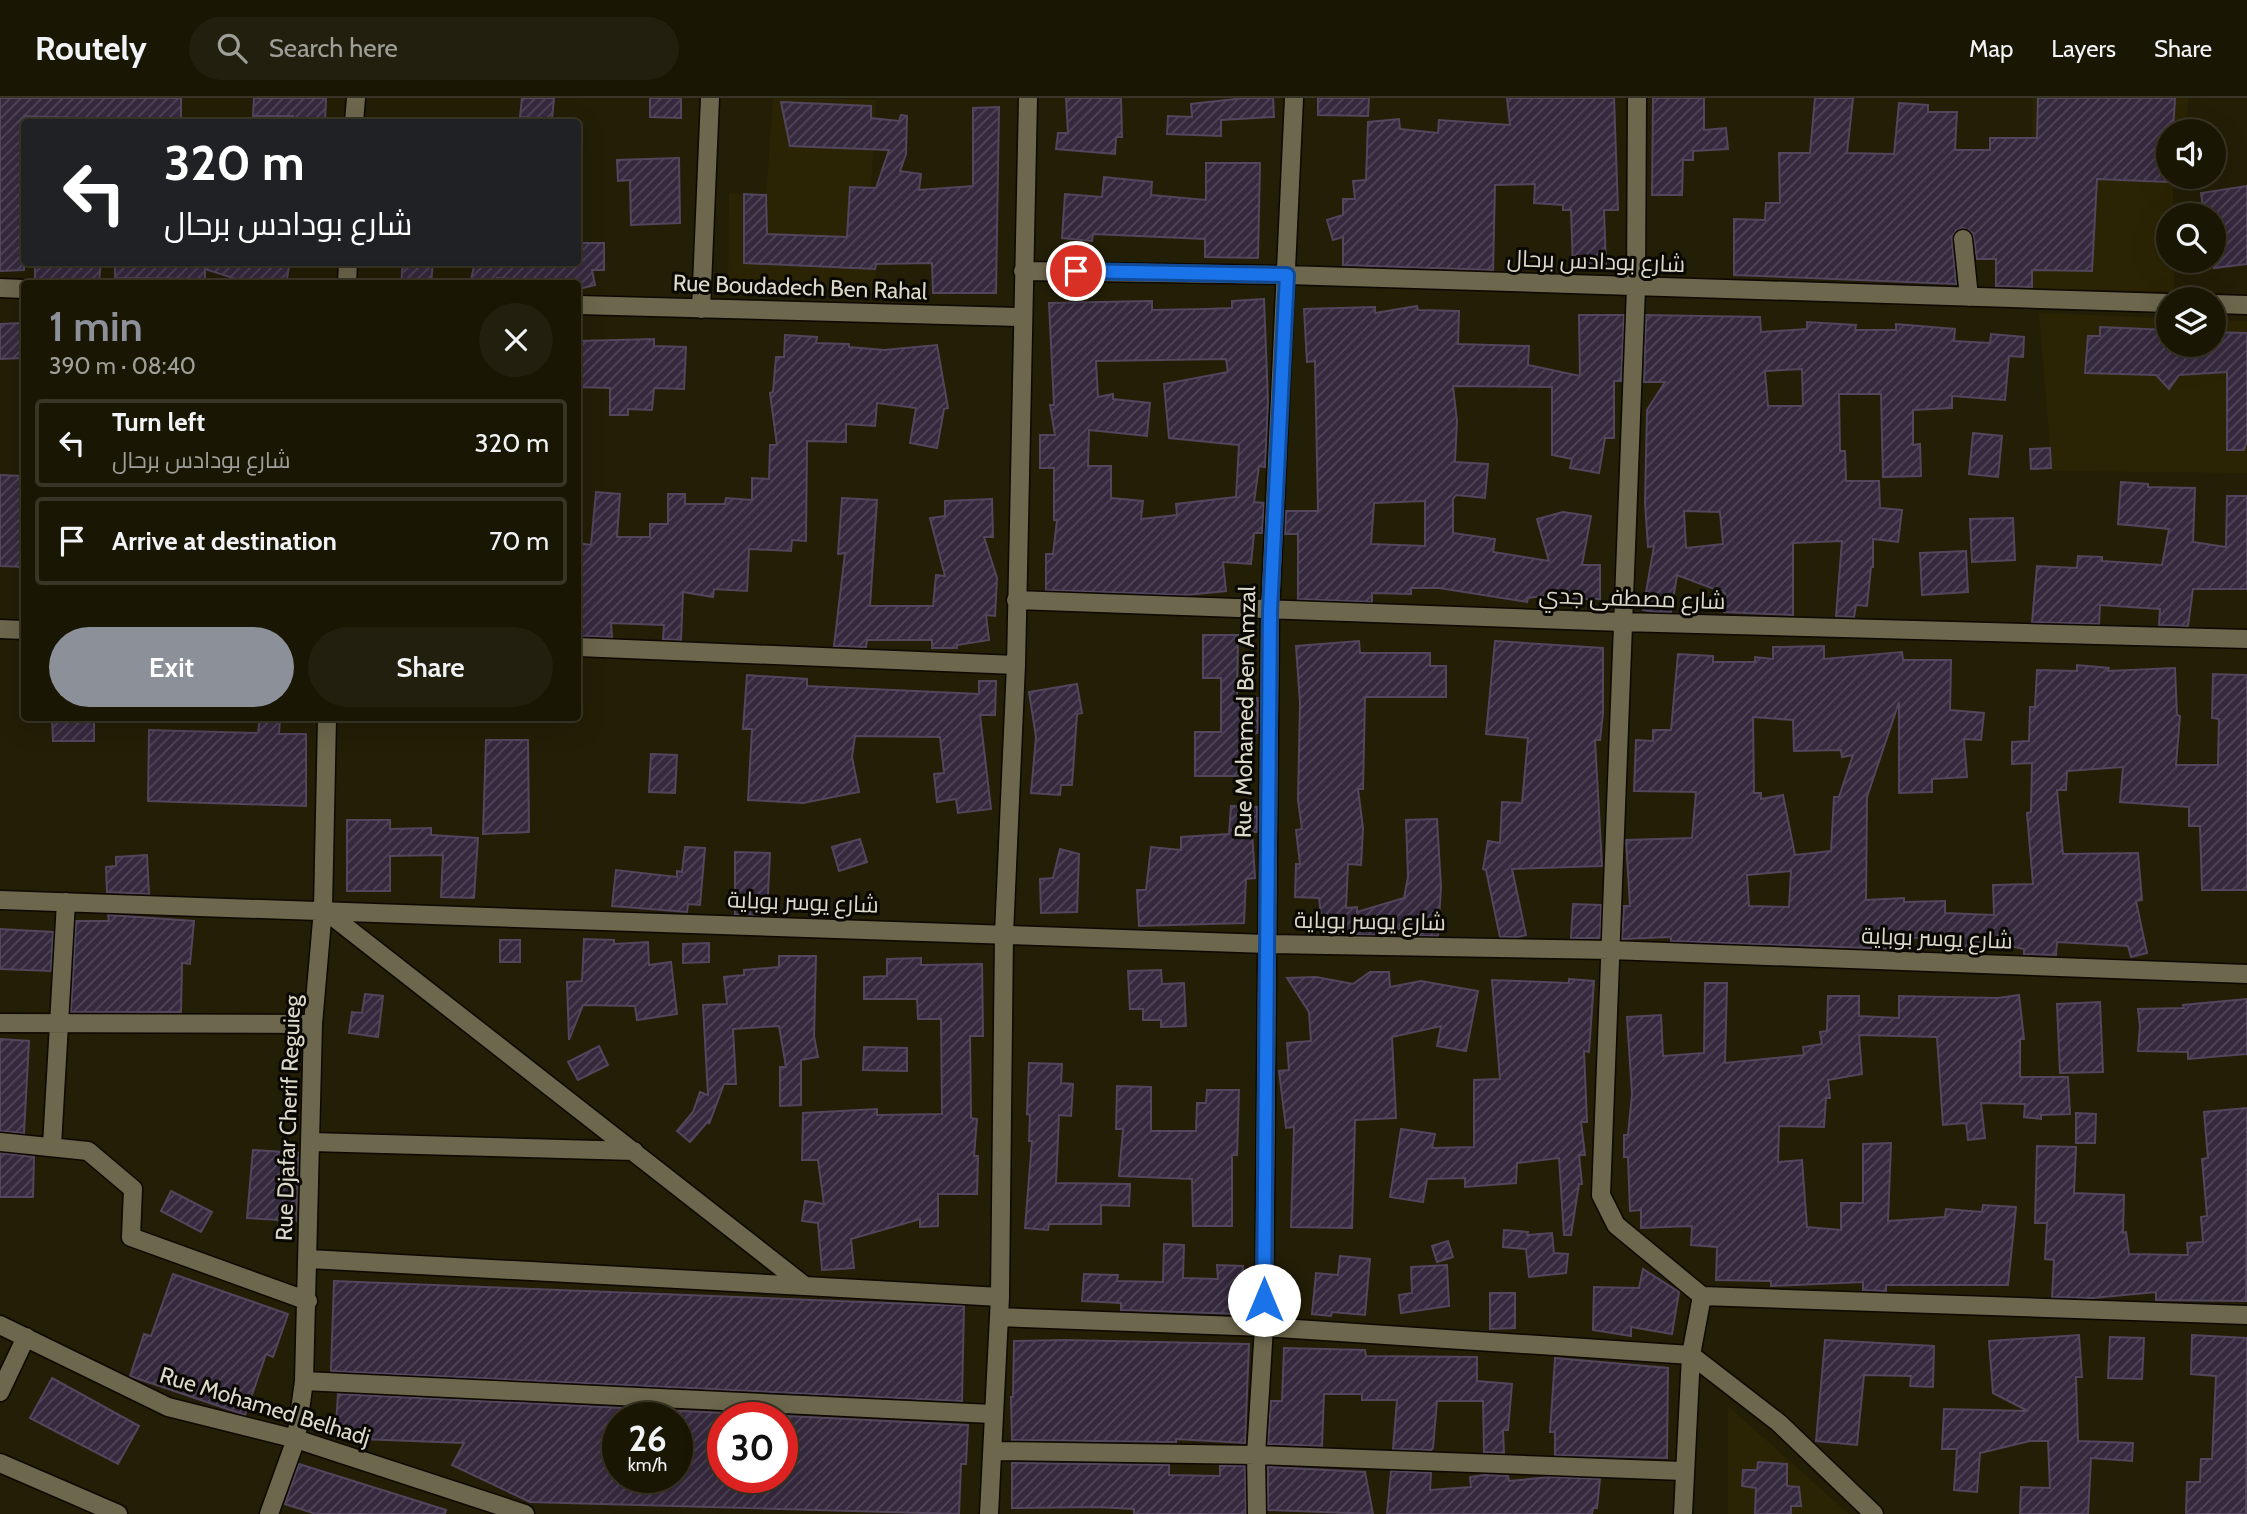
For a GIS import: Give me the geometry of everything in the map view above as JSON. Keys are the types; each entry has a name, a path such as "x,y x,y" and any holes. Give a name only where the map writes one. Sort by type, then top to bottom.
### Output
{"street":[{"path":"354,119 356,98"},
{"path":"701,309 710,98"},
{"path":"989,1514 1000,1297 1004,933 1016,665 1021,317 1028,98"},
{"name":"Rue Mohamed Ben Amzal","path":"1257,1514 1256,1455 1264,1327 1270,611 1294,98"},
{"path":"1637,98 1636,288 1601,1195 1616,1225 1702,1296 2247,1315"},
{"path":"1963,239 1969,297"},
{"name":"شارع بودادس برحال","path":"1023,271 1287,275 2156,303"},
{"path":"0,288 21,289"},
{"path":"2226,304 2247,305"},
{"name":"Rue Boudadech Ben Rahal","path":"581,305 1021,317"},
{"name":"شارع مصطفى جدي","path":"1016,600 1270,611 2247,639"},
{"path":"0,629 21,630"},
{"path":"581,647 1016,665"},
{"name":"Rue Djafar Cherif Reguieg","path":"269,1514 296,1439 304,1381 313,1024 323,909 327,721"},
{"name":"شارع يوسر بوباية","path":"0,900 323,909 1267,944 1611,950 2247,974"},
{"path":"52,1146 66,902"},
{"path":"323,909 805,1286"},
{"path":"0,1023 313,1024"},
{"path":"0,1142 88,1151 134,1189 131,1237 308,1301"},
{"path":"311,1142 635,1151"},
{"path":"309,1259 1000,1297"},
{"path":"1683,1514 1683,1471 1691,1354 1702,1296"},
{"path":"999,1317 1264,1327 1691,1354 1779,1423 1874,1514"},
{"name":"Rue Mohamed Belhadj","path":"0,1325 168,1407 296,1439 525,1514"},
{"path":"0,1392 26,1337"},
{"path":"304,1381 992,1414"},
{"path":"994,1451 1256,1455 1683,1471"},
{"path":"0,1464 118,1514"}],"shaded area":[{"path":"773,98 876,100 871,188 879,188 875,291 728,287 729,193 766,195"},
{"path":"2033,98 2188,98 2187,119 2156,119 2156,189 2173,189 2173,203 2156,203 2156,273 2174,273 2174,287 2156,287 2156,292 2026,288"},
{"path":"2039,313 2156,318 2156,357 2226,357 2226,320 2247,321 2247,473 2052,471"},
{"path":"1728,1406 1849,1514 1728,1514"}],"building":[{"path":"0,98 181,98 181,119 24,116 21,119 21,266 24,266 24,270 0,271"},
{"path":"254,98 326,98 325,119 253,116"},
{"path":"522,98 554,98 552,119 520,117"},
{"path":"650,98 681,98 681,118 650,117"},
{"path":"1066,98 1121,98 1122,137 1116,137 1115,154 1056,149 1058,133 1068,133"},
{"path":"1273,98 1274,117 1221,120 1221,136 1167,134 1168,116 1192,117 1191,104"},
{"path":"1318,98 1369,98 1368,116 1318,115"},
{"path":"1507,98 1614,98 1618,210 1604,210 1606,265 1573,267 1571,210 1563,210 1563,205 1534,203 1535,184 1495,185 1493,270 1343,265 1343,237 1333,240 1327,220 1343,215 1343,199 1355,199 1353,181 1366,180 1368,122 1399,119 1400,129 1438,133 1439,120 1510,125"},
{"path":"1653,98 1704,98 1704,130 1726,128 1728,149 1693,151 1693,160 1683,160 1682,195 1652,195"},
{"path":"1815,98 1853,98 1847,153 1894,154 1899,103 1928,105 1928,112 1957,112 1955,150 1990,150 1990,138 2037,138 2038,98 2175,98 2174,119 2156,119 2156,181 2097,179 2092,271 2032,270 2032,287 1996,286 1996,259 1977,259 1973,233 1963,228 1956,230 1952,239 1956,284 1734,275 1734,219 1765,220 1766,203 1780,203 1779,153 1810,153"},
{"path":"781,102 871,106 871,118 899,121 901,115 907,116 906,154 900,171 921,174 919,190 973,186 973,108 999,107 996,293 933,293 932,263 876,264 875,269 744,263 744,194 766,195 767,234 847,237 850,187 876,188 889,150 790,146"},
{"path":"679,158 680,223 631,225 630,180 618,181 617,160"},
{"path":"1206,163 1260,163 1258,258 1205,257 1205,239 1093,234 1092,241 1062,238 1065,194 1102,197 1104,177 1152,182 1151,195 1206,200"},
{"path":"2247,186 2247,264 2226,267 2226,203 2202,203 2201,193"},
{"path":"581,243 604,243 604,270 592,270 595,285 581,288 581,280 471,280 474,266 581,266"},
{"path":"35,266 101,266 99,280 35,280"},
{"path":"115,266 289,267 287,280 239,280 205,269 205,279 115,278"},
{"path":"403,266 433,266 431,280 401,280"},
{"path":"1264,299 1268,402 1265,467 1259,466 1254,502 1264,503 1262,533 1254,533 1251,564 1223,562 1226,591 1186,595 1046,590 1046,554 1053,554 1057,520 1054,520 1054,468 1040,468 1040,435 1055,435 1050,405 1054,405 1049,303 1152,301 1152,310 1232,308 1232,301","holes":["1226,359 1228,372 1164,384 1169,438 1239,445 1236,497 1176,504 1177,515 1141,519 1143,501 1111,498 1111,466 1088,466 1089,430 1147,436 1150,403 1113,399 1113,394 1098,397 1096,361"]},
{"path":"1417,306 1418,310 1459,311 1458,344 1529,346 1528,365 1580,376 1579,315 1624,315 1621,381 1614,381 1614,438 1605,438 1599,473 1570,468 1572,459 1552,455 1552,387 1453,386 1457,421 1455,462 1488,464 1485,498 1456,495 1453,499 1453,533 1495,539 1493,552 1549,561 1537,519 1563,512 1591,516 1582,565 1600,565 1600,599 1568,599 1569,592 1528,598 1527,602 1439,588 1411,588 1411,594 1372,593 1372,602 1298,599 1298,534 1285,534 1286,511 1318,511 1315,361 1307,362 1304,309 1375,307 1375,313","holes":["1425,501 1425,546 1371,544 1374,503"]},
{"path":"1646,315 1760,317 1761,332 1807,329 1807,322 1856,325 1855,330 1896,330 1896,324 1955,329 1954,341 1990,343 1991,334 2024,337 2023,357 2009,356 2005,400 1952,396 1952,408 1913,410 1913,445 1920,444 1921,476 1883,477 1881,394 1839,394 1840,451 1845,451 1846,481 1879,481 1880,508 1902,510 1898,542 1873,539 1873,567 1867,606 1856,605 1854,617 1836,616 1842,541 1793,543 1793,615 1724,612 1725,593 1677,575 1671,612 1643,610 1654,546 1648,547 1645,503 1647,410 1665,382 1644,382","holes":["1802,369 1803,406 1768,406 1765,371","1684,511 1720,512 1723,544 1686,548"]},
{"path":"20,323 21,358 0,359 0,324"},
{"path":"2100,327 2156,329 2156,357 2226,357 2226,332 2247,333 2247,441 2244,450 2227,450 2227,372 2179,375 2169,389 2156,375 2085,373 2088,336 2100,336"},
{"path":"785,335 817,337 816,343 849,344 849,347 884,350 937,345 948,408 944,409 937,448 910,443 916,408 877,403 875,426 846,424 846,442 807,441 806,541 792,540 791,551 749,549 747,591 714,589 713,597 683,592 681,640 663,639 664,625 611,623 612,637 581,636 581,543 591,545 596,492 620,494 617,537 650,537 650,524 668,524 668,494 685,494 685,504 725,504 726,498 752,500 752,478 769,479 770,445 777,445 770,393 773,392 776,357 784,357"},
{"path":"654,339 654,346 686,347 684,389 654,388 652,410 628,409 628,415 610,415 610,388 581,387 581,341"},
{"path":"1973,433 2002,436 1998,477 1969,474"},
{"path":"2050,448 2051,468 2031,469 2030,449"},
{"path":"0,475 21,476 21,567 0,566"},
{"path":"2121,482 2148,484 2148,487 2195,488 2193,542 2226,547 2227,496 2247,496 2247,589 2193,589 2188,626 2159,625 2160,609 2100,605 2099,624 2032,622 2037,566 2077,568 2078,556 2102,557 2102,561 2162,565 2169,529 2118,524"},
{"path":"842,498 877,500 870,606 933,606 936,575 945,576 930,518 945,516 945,501 992,499 993,537 984,537 997,578 995,616 986,615 989,640 957,645 957,648 932,648 932,640 867,640 866,647 834,646 845,553 838,554"},
{"path":"2013,518 2015,560 1972,562 1970,519"},
{"path":"1966,551 1968,592 1922,595 1920,553"},
{"path":"1203,635 1238,635 1237,698 1258,698 1258,733 1244,733 1244,776 1195,776 1195,732 1221,732 1221,678 1203,678"},
{"path":"1359,641 1360,653 1430,653 1430,666 1446,666 1446,697 1365,697 1363,789 1358,789 1363,828 1361,865 1348,864 1346,908 1357,907 1357,912 1404,898 1408,877 1406,820 1437,819 1441,887 1438,936 1402,935 1402,928 1380,935 1323,934 1319,898 1295,897 1296,864 1300,864 1296,830 1302,829 1298,800 1300,703 1296,646"},
{"path":"1495,641 1603,648 1603,713 1600,740 1595,740 1602,866 1512,869 1526,935 1518,937 1500,937 1486,870 1483,869 1488,841 1500,843 1502,802 1522,803 1528,738 1486,734"},
{"path":"1824,646 1824,659 1902,652 1903,660 1951,660 1950,710 1984,713 1981,740 1964,739 1967,777 1932,779 1932,792 1899,793 1899,702 1867,797 1866,900 1904,898 1904,902 1945,901 1945,913 1994,915 1993,885 2033,884 2027,813 2031,812 2032,763 2012,764 2012,742 2029,741 2030,707 2035,707 2037,670 2077,671 2077,665 2109,668 2108,671 2175,668 2177,715 2180,716 2176,765 2218,765 2219,719 2212,718 2213,674 2247,675 2247,890 2202,890 2200,826 2189,826 2189,807 2120,802 2123,767 2067,771 2066,790 2057,790 2063,854 2138,853 2142,900 2136,901 2147,953 2131,957 2128,946 2057,942 2056,955 2024,954 2024,949 1986,941 1985,953 1956,952 1956,938 1891,938 1892,949 1671,941 1671,937 1622,939 1624,906 1630,906 1626,840 1692,838 1696,792 1634,791 1636,740 1653,741 1653,730 1671,730 1678,654 1713,656 1713,662 1755,662 1755,657 1773,659 1773,647","holes":["1753,717 1793,720 1794,751 1841,750 1842,757 1853,755 1839,797 1834,797 1831,851 1795,855 1783,795 1761,799 1761,793 1754,793","1791,871 1789,907 1749,906 1747,875"]},
{"path":"747,675 807,679 807,686 979,694 979,681 996,681 995,715 980,715 991,809 958,813 956,799 937,802 934,774 944,773 940,737 855,736 852,757 859,792 803,803 748,800 752,729 743,729"},
{"path":"1077,684 1082,713 1077,714 1072,785 1061,785 1060,795 1031,793 1036,737 1029,692"},
{"path":"52,721 94,721 94,741 53,741"},
{"path":"260,721 280,721 279,734 306,734 306,806 148,801 149,730 258,733"},
{"path":"486,740 528,740 529,832 483,834"},
{"path":"651,754 677,755 675,793 649,792"},
{"path":"1231,806 1257,807 1257,832 1252,832 1255,878 1246,879 1244,923 1139,926 1137,890 1146,890 1151,847 1181,850 1181,837 1229,834"},
{"path":"347,820 390,820 390,829 431,828 431,835 478,838 474,898 441,897 443,855 390,856 390,891 347,891"},
{"path":"860,839 867,862 839,871 832,847"},
{"path":"685,847 705,848 700,905 688,904 687,912 612,906 616,870 677,877 677,871 682,872"},
{"path":"1060,849 1079,854 1077,912 1041,913 1040,879 1053,878"},
{"path":"735,852 770,853 767,915 735,914"},
{"path":"147,855 149,894 107,892 106,867 116,866 116,857"},
{"path":"1573,904 1601,905 1600,938 1571,938"},
{"path":"108,915 194,921 190,964 182,963 181,1012 71,1012 76,921 109,921"},
{"path":"0,929 53,932 51,971 0,969"},
{"path":"584,939 614,940 614,944 648,942 649,965 671,962 677,1014 637,1020 635,1006 583,1005 569,1040 567,982 582,981"},
{"path":"500,940 520,940 520,962 500,962"},
{"path":"709,943 709,962 683,963 683,944"},
{"path":"779,956 816,956 814,1036 818,1057 801,1060 801,1105 780,1106 780,1067 786,1067 779,1026 733,1029 736,1084 724,1084 709,1124 709,1120 690,1142 677,1131 693,1112 700,1092 708,1095 703,1005 727,1004 724,977 744,975 744,970 779,967"},
{"path":"921,958 921,965 982,964 983,1036 970,1036 971,1118 977,1119 974,1156 978,1156 977,1194 938,1194 938,1226 920,1227 920,1219 851,1239 854,1268 822,1270 818,1223 802,1221 805,1201 824,1204 818,1160 802,1160 803,1113 877,1109 877,1115 942,1114 941,1019 918,1019 917,999 864,999 864,977 887,976 887,959"},
{"path":"1161,970 1162,984 1184,983 1186,1026 1161,1027 1161,1020 1143,1020 1143,1009 1130,1009 1128,971"},
{"path":"1370,972 1389,972 1390,987 1421,981 1478,991 1466,1051 1437,1046 1441,1026 1392,1037 1396,1118 1355,1120 1352,1228 1291,1227 1294,1127 1286,1128 1279,1071 1289,1070 1287,1043 1311,1041 1309,1012 1287,978 1316,977 1353,984"},
{"path":"1569,979 1594,981 1589,1052 1584,1051 1587,1122 1581,1122 1585,1155 1579,1155 1582,1184 1579,1184 1571,1235 1564,1235 1559,1158 1517,1163 1516,1183 1465,1187 1465,1178 1427,1179 1423,1202 1390,1197 1401,1129 1435,1134 1432,1148 1474,1147 1474,1080 1500,1079 1492,980 1569,983"},
{"path":"1705,983 1727,983 1725,1063 1804,1055 1803,1047 1822,1044 1820,1032 1827,1031 1828,996 1859,996 1859,1016 1899,1018 1899,996 1998,998 2019,995 2024,1039 2020,1039 2020,1077 2068,1077 2070,1114 2041,1115 2041,1119 2024,1117 2025,1104 1981,1103 1985,1138 1968,1140 1966,1123 1943,1125 1937,1037 1859,1035 1862,1074 1828,1080 1830,1098 1826,1098 1824,1127 1779,1126 1778,1162 1802,1160 1807,1227 1841,1230 1841,1203 1863,1203 1863,1144 1891,1143 1888,1221 1945,1217 1946,1209 1982,1212 1983,1205 2016,1207 2008,1285 1886,1285 1886,1291 1863,1290 1863,1282 1771,1286 1771,1281 1716,1280 1717,1247 1691,1245 1692,1226 1641,1228 1641,1210 1630,1211 1628,1157 1624,1157 1624,1135 1628,1135 1632,1094 1627,1017 1661,1015 1663,1056 1704,1053"},
{"path":"365,994 383,996 378,1037 349,1033 352,1012 362,1013"},
{"path":"2247,999 2247,1054 2188,1059 2188,1052 2138,1051 2138,1009 2184,1008 2183,1005"},
{"path":"2100,1002 2103,1072 2060,1073 2057,1004"},
{"path":"0,1039 29,1041 24,1133 0,1131"},
{"path":"599,1046 608,1065 578,1080 568,1062"},
{"path":"864,1047 907,1048 907,1071 863,1070"},
{"path":"1029,1063 1062,1064 1061,1083 1073,1084 1071,1116 1059,1115 1056,1183 1130,1184 1129,1206 1101,1205 1101,1224 1049,1224 1048,1230 1025,1228 1032,1141 1029,1141 1030,1115 1027,1114"},
{"path":"1117,1086 1151,1087 1151,1131 1196,1131 1197,1103 1206,1103 1207,1090 1239,1090 1237,1155 1232,1155 1232,1226 1193,1226 1192,1179 1119,1176 1123,1129 1116,1129"},
{"path":"2247,1108 2246,1301 2156,1300 2156,1292 2093,1298 2052,1297 2054,1260 2045,1259 2047,1223 2035,1223 2037,1146 2076,1147 2074,1193 2124,1195 2123,1233 2126,1232 2129,1254 2188,1255 2187,1243 2203,1242 2201,1217 2207,1216 2202,1159 2208,1158 2204,1112"},
{"path":"2076,1113 2096,1114 2095,1143 2076,1143"},
{"path":"253,1150 298,1153 296,1221 247,1218"},
{"path":"0,1153 34,1157 33,1197 0,1197"},
{"path":"171,1191 212,1212 201,1232 161,1211"},
{"path":"1504,1230 1528,1232 1527,1235 1552,1233 1554,1253 1568,1254 1566,1273 1529,1277 1526,1249 1503,1247"},
{"path":"1448,1241 1453,1257 1437,1262 1432,1246"},
{"path":"1164,1244 1184,1245 1183,1278 1218,1279 1217,1265 1243,1266 1241,1314 1121,1310 1121,1303 1082,1301 1084,1274 1118,1275 1117,1281 1163,1282"},
{"path":"1340,1256 1370,1259 1365,1315 1332,1312 1331,1316 1312,1314 1316,1273 1338,1275"},
{"path":"1447,1265 1449,1306 1401,1313 1399,1295 1412,1293 1411,1267"},
{"path":"1643,1269 1679,1292 1672,1334 1631,1327 1631,1336 1593,1330 1594,1287 1639,1288"},
{"path":"173,1274 288,1314 273,1357 266,1354 245,1415 130,1376 144,1334 151,1336"},
{"path":"334,1281 964,1306 962,1401 331,1371"},
{"path":"1490,1293 1515,1293 1515,1328 1490,1329"},
{"path":"2079,1335 2082,1377 2076,1377 2078,1441 2133,1443 2132,1461 2091,1458 2088,1514 2020,1514 2021,1487 2050,1488 2048,1441 2030,1441 1980,1453 1977,1492 1954,1490 1957,1449 1942,1449 1944,1409 2028,1411 1993,1393 1989,1341"},
{"path":"2192,1335 2247,1338 2246,1514 2186,1514 2187,1482 2200,1482 2201,1459 2212,1459 2216,1376 2191,1374"},
{"path":"2110,1337 2144,1338 2142,1379 2108,1378"},
{"path":"1825,1340 1934,1346 1933,1387 1910,1386 1911,1376 1864,1375 1857,1445 1816,1441"},
{"path":"1014,1341 1249,1344 1245,1443 1176,1439 1176,1442 1012,1440"},
{"path":"1284,1348 1365,1350 1366,1356 1477,1357 1477,1381 1512,1384 1508,1430 1503,1430 1504,1453 1484,1452 1483,1401 1437,1401 1433,1448 1393,1449 1397,1400 1362,1400 1362,1394 1324,1394 1322,1446 1268,1444 1271,1401 1282,1401"},
{"path":"1555,1358 1668,1368 1667,1458 1555,1455 1555,1432 1550,1432"},
{"path":"52,1378 139,1426 118,1464 30,1418"},
{"path":"338,1394 602,1407 602,1493 693,1493 693,1411 707,1412 707,1493 798,1493 798,1417 968,1425 966,1464 961,1464 959,1514 530,1502 452,1465 464,1443 335,1438"},
{"path":"1758,1462 1787,1464 1787,1486 1799,1487 1801,1506 1791,1506 1791,1514 1755,1514 1756,1488 1742,1486 1743,1470 1757,1470"},
{"path":"1012,1463 1169,1465 1169,1475 1220,1476 1220,1466 1245,1466 1246,1514 1134,1514 1134,1509 1098,1507 1012,1508"},
{"path":"299,1464 446,1510 445,1514 316,1514 285,1504"},
{"path":"1268,1467 1365,1472 1373,1514 1268,1510"},
{"path":"1391,1471 1431,1473 1430,1490 1471,1487 1470,1477 1484,1475 1508,1476 1509,1481 1551,1477 1600,1479 1597,1508 1593,1508 1592,1514 1387,1514"}],"route":[{"path":"1076,271 1287,275 1270,611 1264,1300"}]}
